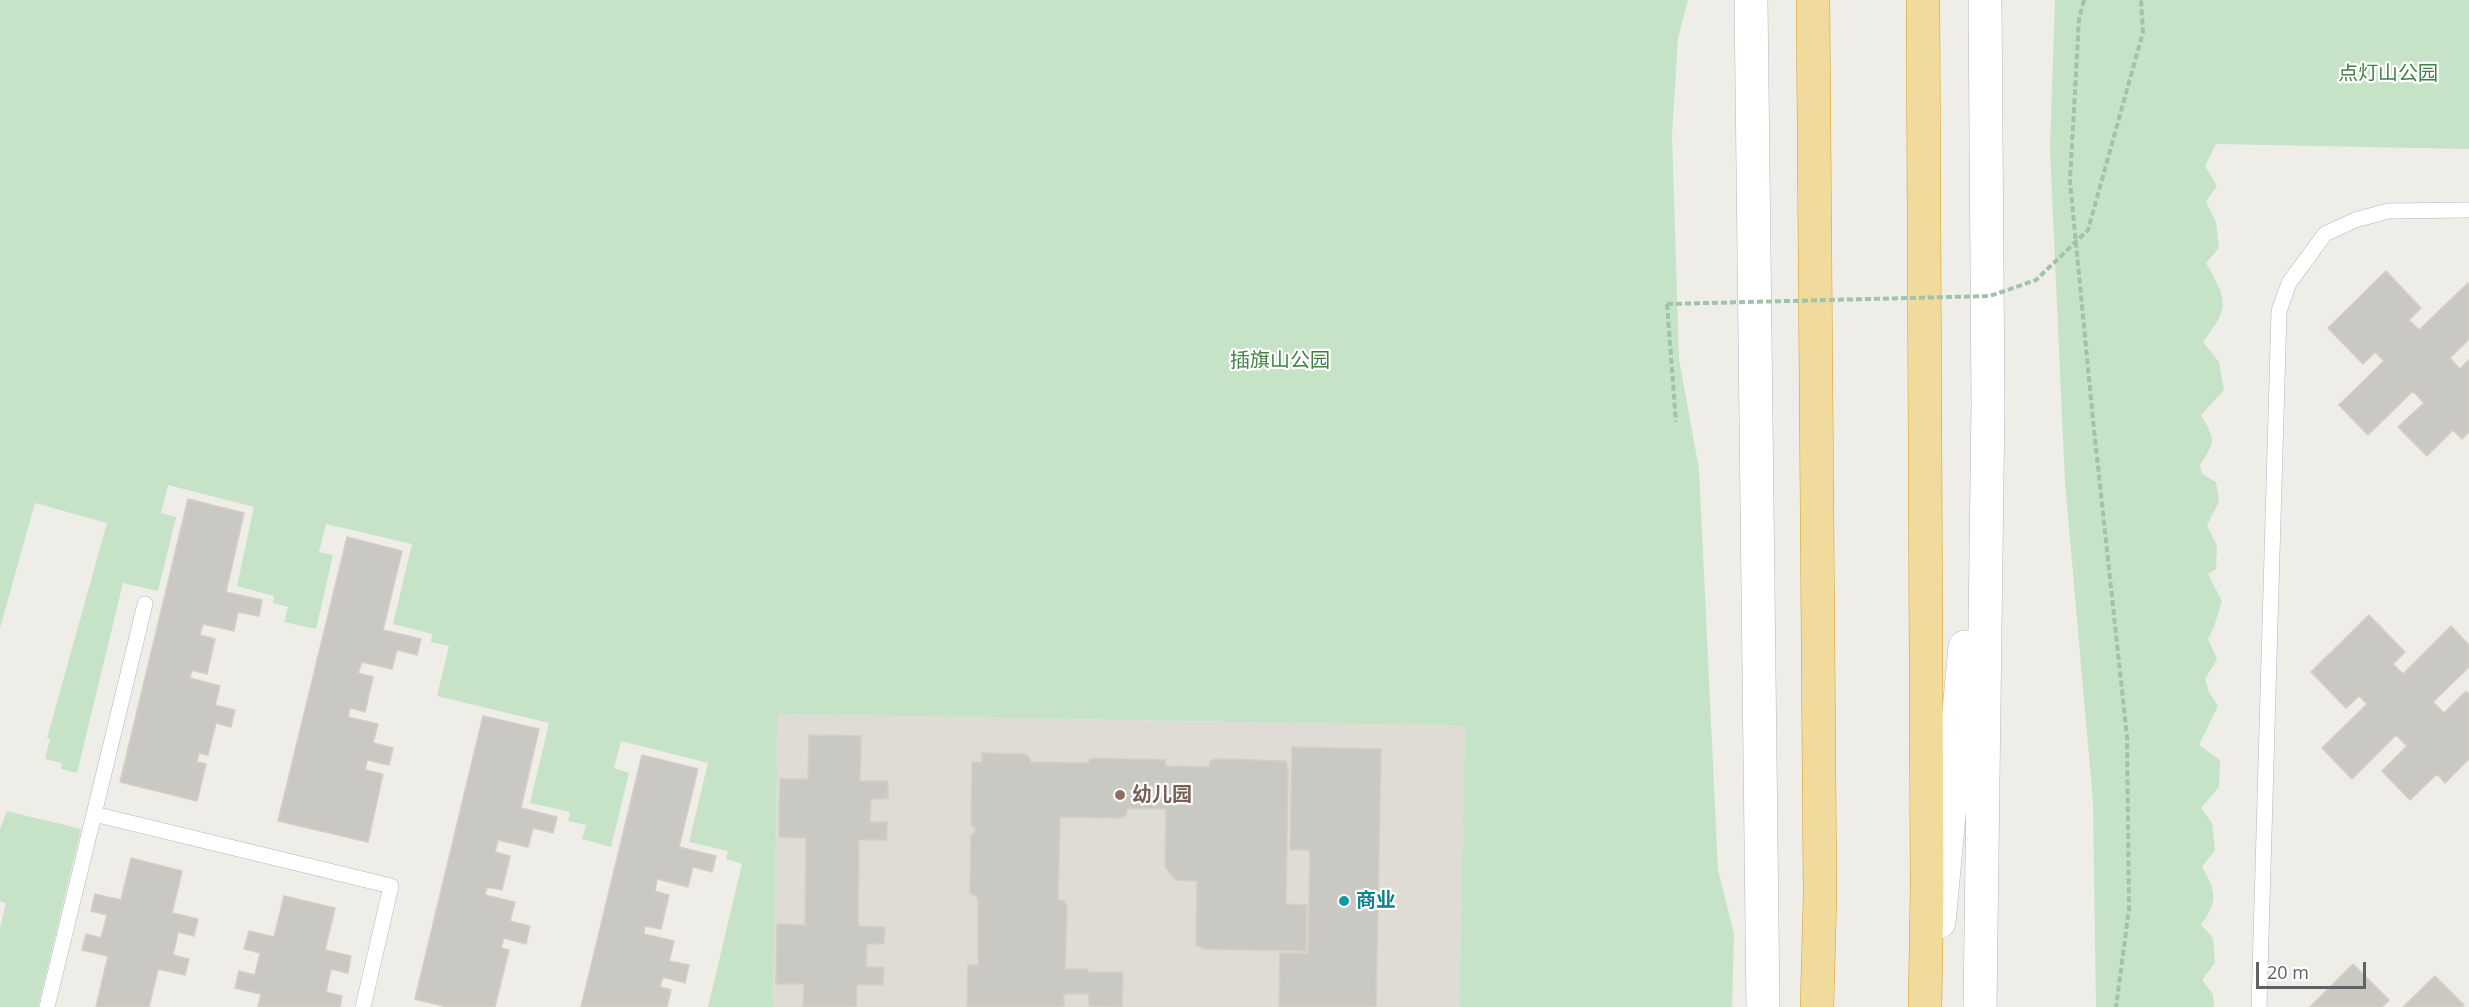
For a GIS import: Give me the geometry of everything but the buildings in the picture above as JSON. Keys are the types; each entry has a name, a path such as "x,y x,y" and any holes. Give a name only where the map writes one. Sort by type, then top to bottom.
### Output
{"highway":[{"path":"1813,0 1820,895 1817,1007"},
{"path":"1923,0 1927,876 1925,1007"}],"street":[{"path":"1751,0 1763,1007"},
{"path":"1980,1007 1988,403 1985,0"},
{"path":"1931,1007 1988,403"},
{"path":"1807,1007 1820,895"}],"lane":[{"path":"2259,1007 2279,311 2289,283 2325,234 2355,220 2388,210 2469,210"},
{"path":"47,1007 145,604"},
{"path":"94,814 391,886 363,1007"}],"path":[{"path":"2084,0 2079,19 2070,181 2127,737 2129,909 2116,1007"},
{"path":"1676,422 1667,304 1990,296 2036,280 2088,230 2143,32 2142,0"}],"shaded area":[{"name":"幼儿园","path":"778,714 1465,726 1459,1007 773,1007"}],"green space":[{"name":"插旗山公园","path":"0,0 1688,0 1678,38 1672,135 1679,359 1699,469 1718,870 1734,934 1732,1007 1459,1007 1465,726 778,714 773,1007 708,1007 742,864 726,859 728,851 689,842 708,763 621,741 614,768 629,773 611,847 582,839 586,825 568,821 570,812 530,803 549,723 437,696 449,646 431,642 432,634 393,624 412,544 326,524 319,552 333,555 316,629 284,622 288,607 273,603 274,596 237,586 254,507 168,485 161,513 176,517 158,591 123,583 77,773 61,769 62,763 45,759 50,739 47,738 107,523 35,503 0,628"},
{"name":"点灯山公园","path":"2055,0 2469,0 2469,149 2216,144 2205,166 2217,186 2206,202 2216,222 2219,248 2206,263 2219,287 2223,304 2218,320 2203,342 2219,362 2224,390 2201,415 2212,440 2209,451 2200,465 2202,474 2216,482 2219,502 2207,525 2217,546 2216,569 2208,574 2222,601 2208,639 2217,659 2205,679 2209,692 2218,706 2199,745 2220,760 2219,787 2201,808 2212,823 2215,850 2202,867 2211,884 2214,896 2213,903 2201,925 2213,938 2215,963 2202,980 2213,994 2214,1007 2096,1007 2093,802 2065,482 2050,149"},
{"path":"7,811 81,829 38,1007 0,1007 0,928 6,903 0,901 0,829"}],"place":[{"name":"幼儿园","path":"1120,795"},
{"name":"商业","path":"1344,901"}]}
